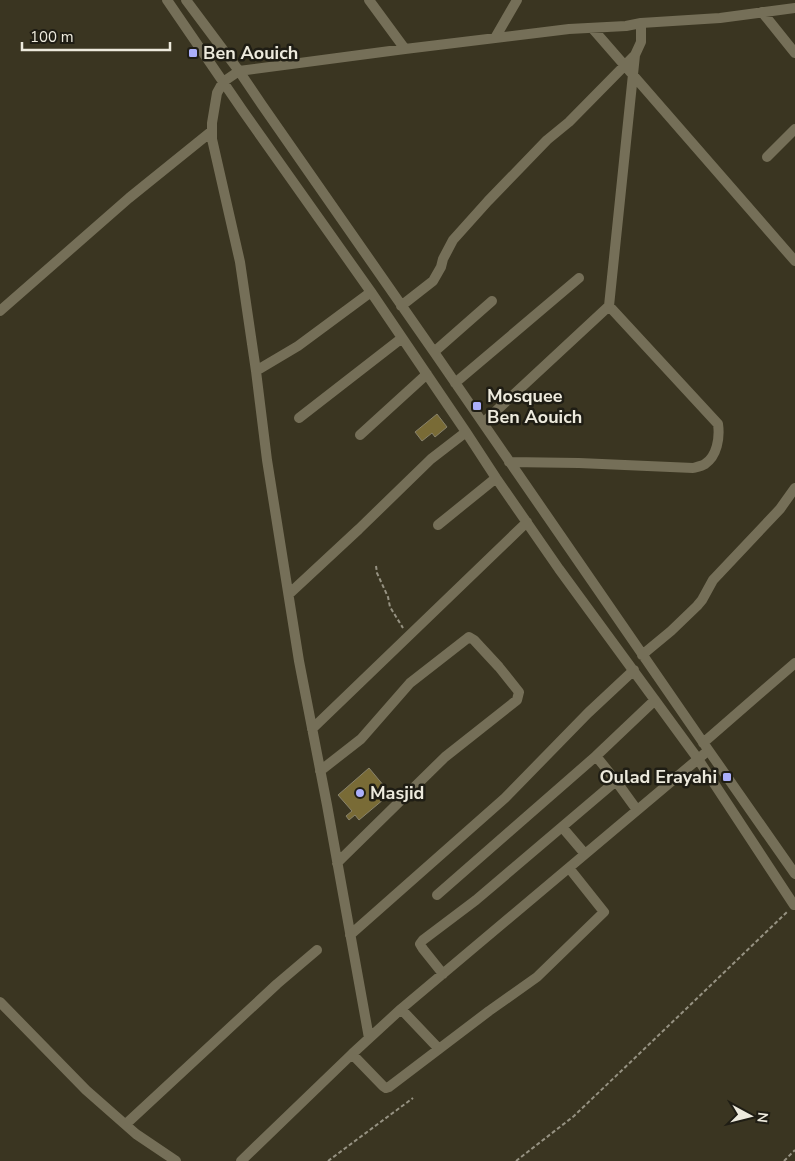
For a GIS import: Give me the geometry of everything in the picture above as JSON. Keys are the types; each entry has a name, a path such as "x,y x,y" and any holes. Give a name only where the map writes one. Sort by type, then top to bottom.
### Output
{"street":[{"path":"167,0 371,292 496,478 698,759 794,904"},
{"path":"186,0 239,71 795,874"},
{"path":"369,0 405,48"},
{"path":"495,38 517,0"},
{"path":"369,1038 299,661 267,460 240,262 216,160 212,131 217,93 223,82 239,71 405,48 570,29 720,18 795,8"},
{"path":"762,12 795,53"},
{"path":"483,423 610,306 635,55 641,42 641,23"},
{"path":"592,28 795,261"},
{"path":"401,306 433,281 453,240 488,201 547,140 569,122 635,55"},
{"path":"767,157 795,129"},
{"path":"0,311 130,198 212,131"},
{"path":"455,383 579,278"},
{"path":"256,370 298,346 371,292"},
{"path":"434,352 492,301"},
{"path":"509,462 579,462 693,468 706,464 711,458 718,442 718,424 610,306"},
{"path":"299,418 402,338"},
{"path":"360,435 427,374"},
{"path":"289,594 431,459 466,432"},
{"path":"438,526 496,478"},
{"path":"642,655 697,606 713,580 780,508 795,488"},
{"path":"312,729 527,522"},
{"path":"587,606 601,595"},
{"path":"320,771 361,739 410,683 469,637 499,667 519,692 516,700 445,757 337,863"},
{"path":"241,1161 401,1009 698,759 706,747 795,663"},
{"path":"350,935 505,798 588,713 634,670"},
{"path":"437,895 596,756 655,700"},
{"path":"596,756 637,810"},
{"path":"443,974 422,949 420,944 423,940 476,900 616,781"},
{"path":"562,827 584,854"},
{"path":"352,1054 383,1086 389,1087 490,1010 537,977 604,912 569,868"},
{"path":"126,1124 277,984 317,950"},
{"path":"0,1002 86,1090 136,1134 176,1161"},
{"path":"401,1009 439,1049"}],"path":[{"path":"376,566 390,607 409,636"},
{"path":"516,1161 574,1116 794,904"},
{"path":"328,1161 412,1098"},
{"path":"784,1161 795,1150"}],"building":[{"path":"437,414 447,427 435,437 432,433 422,441 415,432"},
{"name":"Masjid","path":"369,768 384,786 378,791 384,799 359,820 355,815 349,820 346,816 352,811 338,795"}],"place":[{"name":"Ben Aouich","path":"193,53"},
{"name":"Mosquee Ben Aouich","path":"477,406"},
{"name":"Oulad Erayahi","path":"727,777"},
{"name":"Masjid","path":"360,793"}]}
